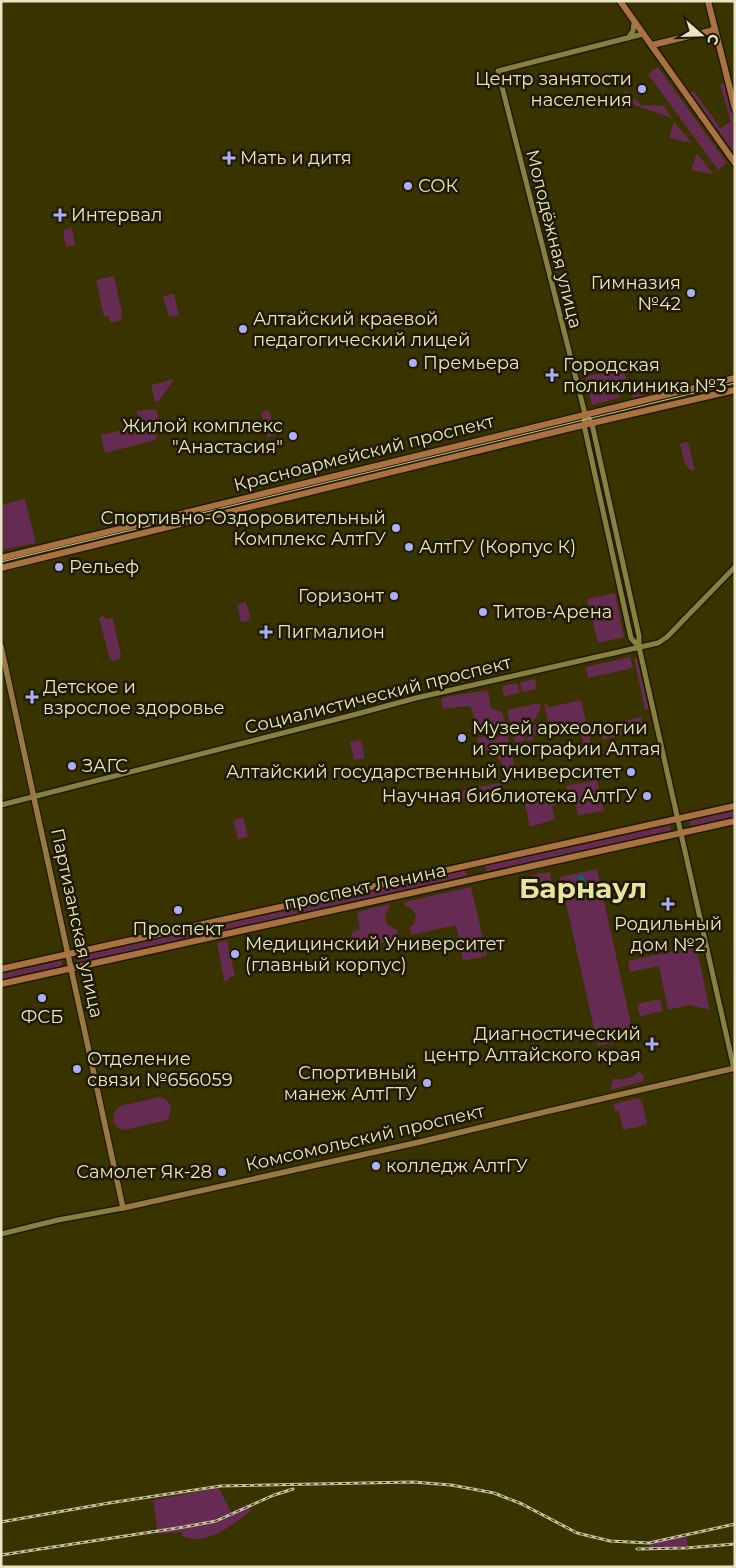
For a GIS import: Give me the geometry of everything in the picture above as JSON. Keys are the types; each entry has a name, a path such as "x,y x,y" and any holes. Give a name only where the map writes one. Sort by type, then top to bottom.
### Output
{"main road":[{"path":"620,1 734,161"},
{"path":"708,1 735,109"},
{"path":"650,43 710,31 715,28"},
{"name":"Красноармейский проспект","path":"1,558 735,378"},
{"name":"Красноармейский проспект","path":"1,568 584,425 735,390"},
{"path":"148,522 150,532"},
{"name":"Партизанская улица","path":"1,646 123,1208"},
{"name":"проспект Ленина","path":"1,969 735,806"},
{"name":"проспект Ленина","path":"1,984 735,821"},
{"name":"Комсомольский проспект","path":"123,1208 420,1142 734,1068"}],"street":[{"path":"627,38 633,31 634,23"},
{"path":"627,38 642,34"},
{"path":"634,36 640,36 650,43"},
{"name":"Молодёжная улица","path":"627,38 498,71 585,414 584,425 631,638 639,647"},
{"name":"Молодёжная улица","path":"585,414 592,424 639,636 639,647 734,1068"},
{"name":"Социалистический проспект","path":"1,805 416,698 662,641 735,567"},
{"name":"Комсомольский проспект","path":"1,1234 58,1220 123,1208"}],"shaded area":[{"path":"658,67 727,163 718,170 648,74"},
{"path":"725,82 735,122 735,154 690,92 694,91 720,128 731,122 720,84"},
{"path":"626,91 641,105 664,106 672,118 628,103 630,100 624,94"},
{"path":"674,122 692,143 669,138"},
{"path":"697,153 713,174 691,170"},
{"path":"72,228 75,245 66,247 63,230"},
{"path":"114,276 122,320 110,323 109,316 104,317 96,280"},
{"path":"174,294 179,315 169,317 163,296"},
{"path":"624,370 628,388 619,398 592,405 585,376"},
{"path":"174,379 159,401 155,402 151,385"},
{"path":"667,383 668,390 633,398 632,391"},
{"path":"156,409 158,415 156,440 105,453 101,435 136,427 137,411"},
{"path":"269,410 276,435 267,437 261,412"},
{"path":"592,434 634,632 631,632 588,435"},
{"path":"688,442 695,470 691,471 685,464 680,444"},
{"path":"25,499 36,543 1,550 1,505"},
{"path":"615,593 624,637 598,643 587,599"},
{"path":"246,602 251,620 241,622 237,604"},
{"path":"104,616 106,619 113,618 121,656 113,661 110,659 99,618"},
{"path":"630,657 633,668 588,678 586,667"},
{"path":"634,658 637,658 649,709 645,710"},
{"path":"535,679 537,689 522,692 520,682"},
{"path":"517,683 520,693 504,696 502,686"},
{"path":"488,690 491,708 502,712 506,725 490,726 479,733 476,731 472,709 469,706 443,709 441,700 444,697"},
{"path":"581,700 591,745 584,746 580,728 566,731 565,728 533,735 534,740 526,741 534,725 548,722 544,703 550,707"},
{"path":"540,703 541,708 533,722 511,727 507,710"},
{"path":"641,717 643,729 629,732 628,727 621,729 622,735 603,740 600,727"},
{"path":"531,725 524,741 515,743 512,730"},
{"path":"507,732 517,777 506,769 495,754 480,747 477,738 485,736 492,740 498,738 500,733"},
{"path":"361,740 365,758 354,760 350,742"},
{"path":"597,780 604,811 578,815 575,801 569,802 566,786"},
{"path":"503,782 504,784 462,799 460,791"},
{"path":"554,789 558,804 552,806 555,819 530,827 523,795"},
{"path":"735,809 735,818 691,829 689,819"},
{"path":"243,817 248,837 238,839 233,820"},
{"path":"670,824 671,832 487,873 485,865"},
{"path":"465,869 467,877 220,932 218,924"},
{"path":"597,869 634,1038 598,1046 560,877"},
{"path":"550,872 552,885 535,888 532,875"},
{"path":"471,887 487,956 463,961 456,925 411,935 410,927 414,924 416,915 412,909 405,906 404,902"},
{"path":"390,904 385,917 387,924 397,930 399,939 353,948 351,938 353,931 360,929 357,912"},
{"path":"196,929 198,937 77,963 75,955"},
{"path":"227,940 235,976 229,977 229,980 224,981 217,943"},
{"path":"696,946 710,1010 689,1005 668,1010 659,966 630,972 628,961"},
{"path":"61,958 63,967 1,981 1,971"},
{"path":"660,999 663,1011 640,1016 637,1004"},
{"path":"639,1071 644,1077 643,1081 611,1090 613,1079 631,1077"},
{"path":"160,1097 171,1105 170,1115 167,1120 125,1130 119,1129 113,1122 114,1112 120,1106"},
{"path":"639,1098 642,1102 646,1125 623,1130 619,1111 615,1111 613,1104"},
{"path":"219,1488 231,1512 248,1504 251,1511 227,1528 210,1537 191,1539 182,1536 181,1532 158,1534 153,1500"},
{"path":"686,1536 688,1546 649,1548 649,1544"}],"water":[{"path":"584,875 589,898 582,899 577,876"}],"tram line":[{"path":"1,562 735,383"}],"railway":[{"path":"1,1522 221,1486 413,1482 451,1485 494,1493 522,1504 577,1533 610,1541 649,1543 735,1524"},
{"path":"1,1555 216,1521 274,1495 293,1489"},
{"path":"637,1549 735,1544"}],"place":[{"name":"Центр занятости населения","path":"642,89"},
{"name":"Мать и дитя","path":"229,158"},
{"name":"СОК","path":"408,186"},
{"name":"Интервал","path":"60,215"},
{"name":"Гимназия №42","path":"691,293"},
{"name":"Алтайский краевой педагогический лицей","path":"243,329"},
{"name":"Премьера","path":"413,363"},
{"name":"Городская поликлиника №3","path":"552,375"},
{"name":"Жилой комплекс \"Анастасия\"","path":"293,436"},
{"name":"Спортивно-Оздоровительный Комплекс АлтГУ","path":"396,528"},
{"name":"АлтГУ (Корпус К)","path":"409,547"},
{"name":"Рельеф","path":"59,567"},
{"name":"Горизонт","path":"394,596"},
{"name":"Титов-Арена","path":"483,612"},
{"name":"Пигмалион","path":"266,632"},
{"name":"Детское и взрослое здоровье","path":"32,697"},
{"name":"Музей археологии и этнографии Алтая","path":"462,738"},
{"name":"ЗАГС","path":"72,766"},
{"name":"Алтайский государственный университет","path":"631,772"},
{"name":"Научная библиотека АлтГУ","path":"647,796"},
{"name":"Родильный дом №2","path":"668,904"},
{"name":"Проспект","path":"178,910"},
{"name":"Медицинский Университет (главный корпус)","path":"235,954"},
{"name":"ФСБ","path":"42,998"},
{"name":"Диагностический центр Алтайского края","path":"652,1044"},
{"name":"Отделение связи №656059","path":"77,1069"},
{"name":"Спортивный манеж АлтГТУ","path":"427,1083"},
{"name":"колледж АлтГУ","path":"376,1166"},
{"name":"Самолет Як-28","path":"222,1172"}],"district":[{"name":"Барнаул","path":"583,888"}]}
